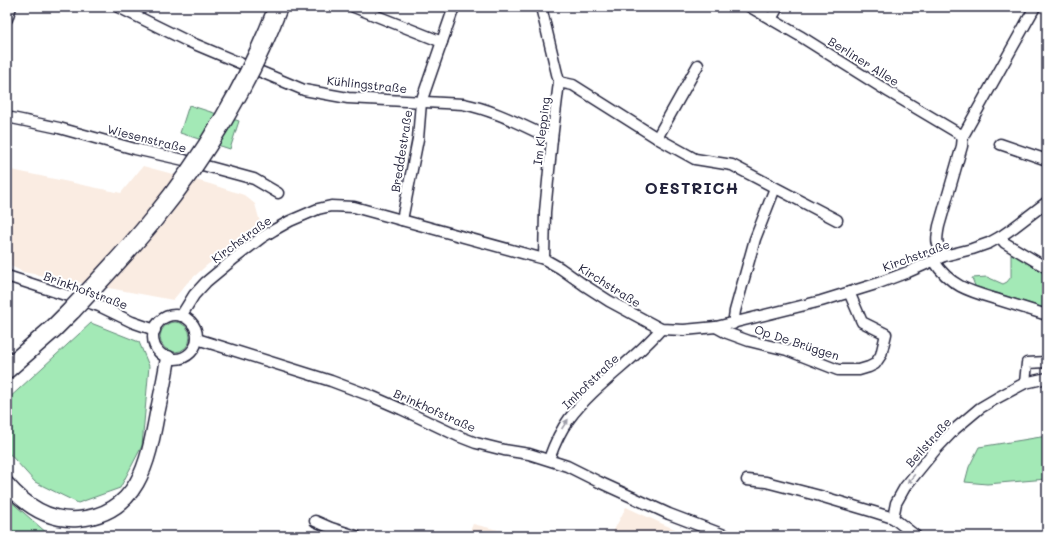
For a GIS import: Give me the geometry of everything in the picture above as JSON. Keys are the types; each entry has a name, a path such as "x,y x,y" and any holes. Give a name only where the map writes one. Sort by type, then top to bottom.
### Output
{"highway":[{"path":"7,369 54,328 72,310 113,267 172,196 211,139 233,102 253,63 278,7"}],"street":[{"path":"7,19 11,7"},
{"name":"Kühlingstraße","path":"118,7 186,40 304,90 348,98 476,106 496,113 552,140"},
{"path":"354,7 442,42"},
{"name":"Breddestraße","path":"402,220 418,139 421,102 454,7"},
{"name":"Im Klepping","path":"541,7 559,82 545,212 544,259"},
{"name":"Berliner Allee","path":"750,7 963,136"},
{"path":"771,19 778,7"},
{"path":"944,256 937,239 939,226 962,146 963,136 1035,7"},
{"path":"657,138 698,66"},
{"path":"559,82 574,85 657,138 695,159 732,165 837,220"},
{"name":"Wiesenstraße","path":"7,117 59,128 254,179 278,193"},
{"path":"1000,144 1047,160"},
{"path":"733,324 735,311 751,253 775,188"},
{"name":"Kirchstraße","path":"181,316 194,295 206,282 234,258 261,238 290,221 318,209 330,206 354,206 544,259 560,268 584,286 613,304 661,329 684,330 733,324 821,301 895,277 944,256 989,243 1000,237 1047,202"},
{"path":"1000,237 1010,247 1047,268"},
{"path":"934,261 947,277 971,292 1047,315"},
{"name":"Brinkhofstraße","path":"7,276 99,306 132,322 155,330"},
{"name":"Op De Brüggen","path":"716,327 727,333 749,341 787,350 838,370 859,370 875,364 881,355 886,334 862,322 849,292"},
{"path":"174,315 181,316 194,324 197,332 195,348 185,357 177,359 168,358 160,352 155,344 155,330 164,318 174,315"},
{"name":"Imhofstraße","path":"549,460 561,431 578,408 661,329"},
{"name":"Brinkhofstraße","path":"197,339 331,381 383,401 476,443 529,454 567,466 669,514 727,536"},
{"path":"7,484 20,498 33,507 45,514 60,518 86,518 116,506 132,490 146,464 151,446 168,358"},
{"path":"1025,383 1027,363 1047,362"},
{"name":"Beilstraße","path":"893,518 896,503 905,487 936,449 955,429 980,408 1025,383 1047,378"},
{"path":"747,480 766,482 820,496 893,518 916,536"},
{"path":"315,521 356,536"}],"shaded area":[{"path":"143,166 244,195 255,204 260,222 187,283 173,300 23,272 7,264 7,169 121,193"},
{"path":"626,507 665,525 692,536 611,536"},
{"path":"473,524 524,536 468,536"}],"green space":[{"path":"189,105 239,121 230,149 180,133"},
{"path":"1011,252 1047,275 1047,309 975,286 972,278 987,277 1003,284 1007,282 1011,277"},
{"path":"175,322 186,326 190,337 186,348 175,352 164,348 160,337 164,326"},
{"path":"91,323 139,342 149,366 142,446 120,488 78,503 35,482 7,451 7,400"},
{"path":"1047,436 1047,479 987,484 965,482 969,467 979,447"},
{"path":"7,498 48,534 47,536 7,536"}],"district":[{"name":"OESTRICH","path":"692,187"}]}
